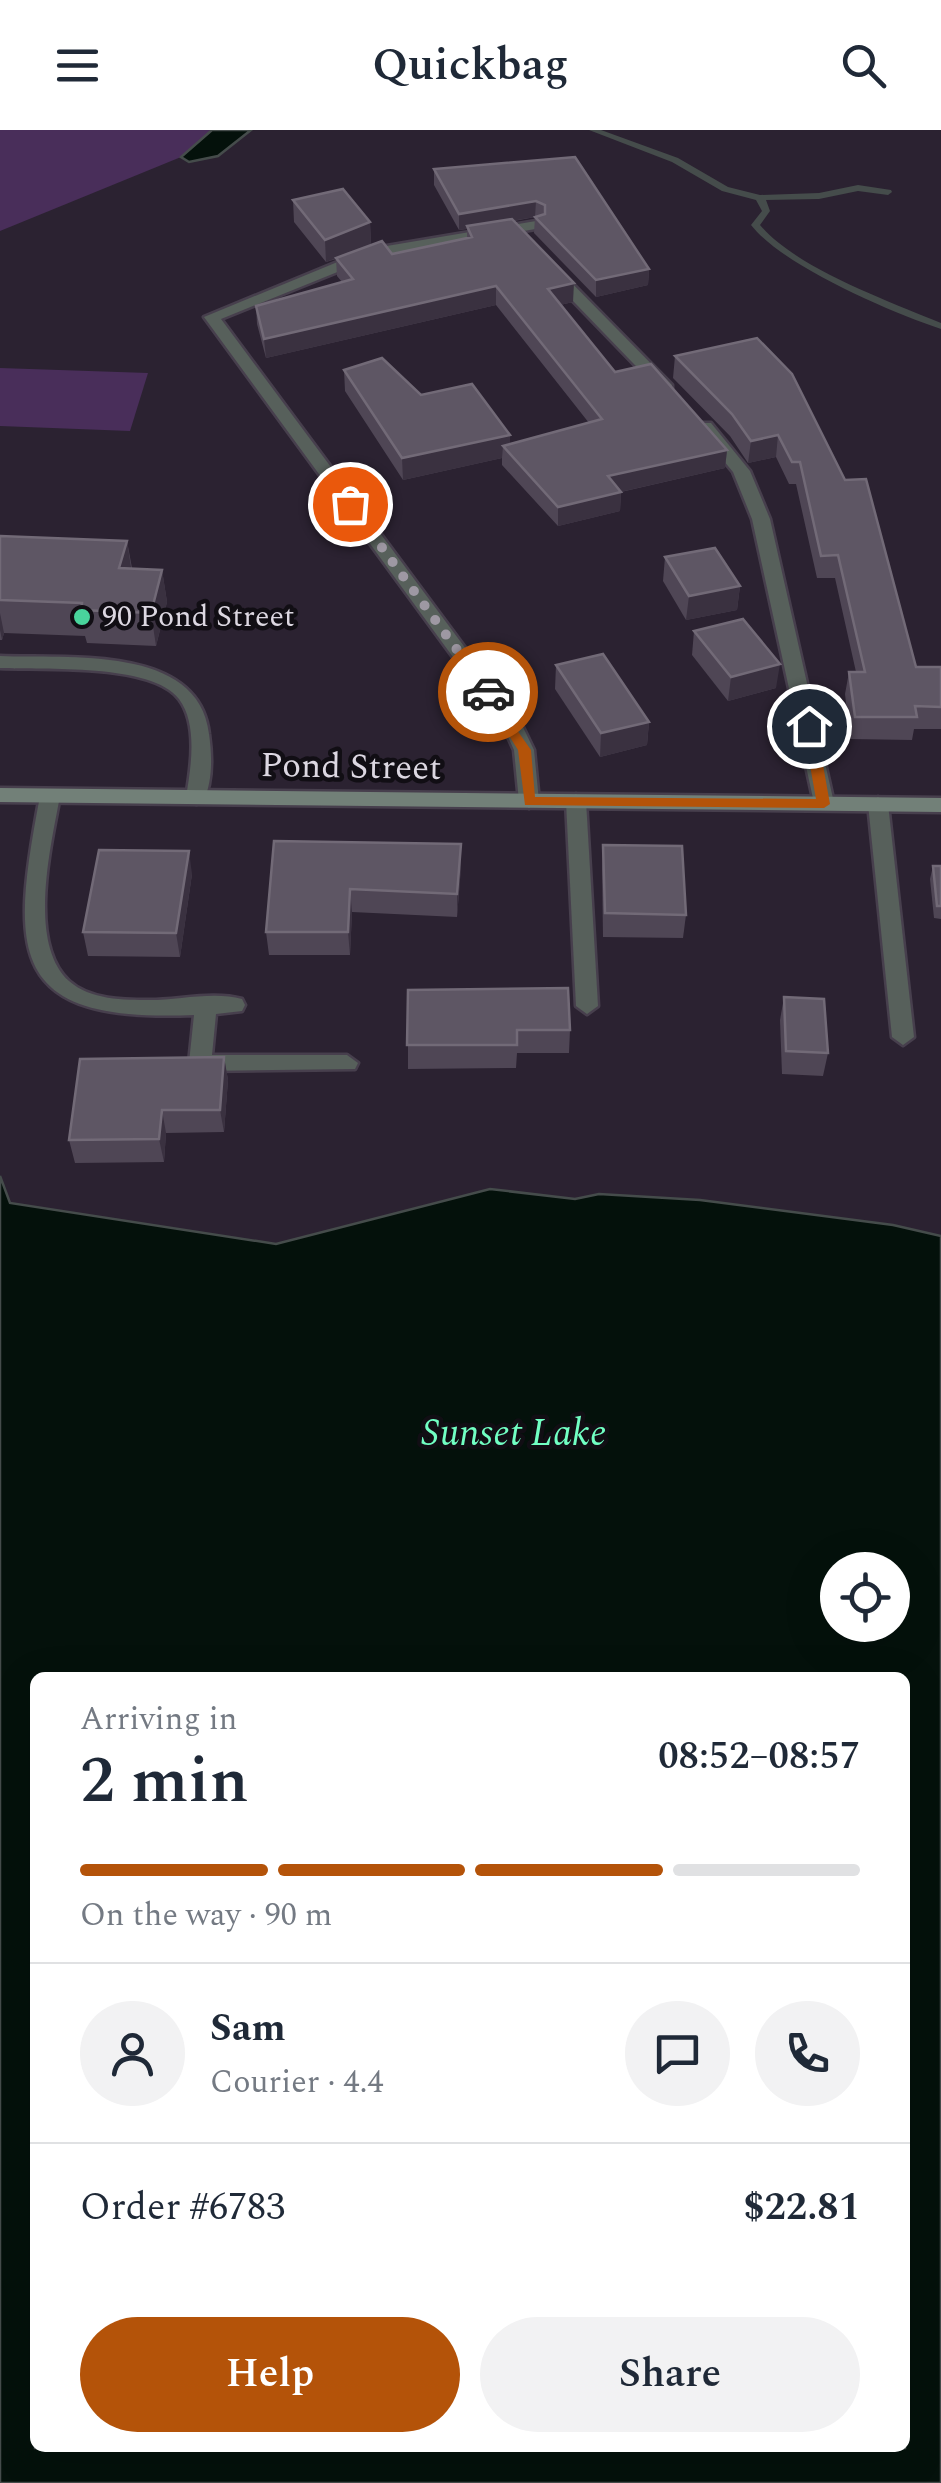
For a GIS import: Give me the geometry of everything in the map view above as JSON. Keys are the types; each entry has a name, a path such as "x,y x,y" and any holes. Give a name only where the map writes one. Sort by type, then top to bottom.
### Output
{"main road":[{"name":"Pond Street","path":"0,795 941,805"}],"street":[{"path":"529,802 524,750 511,723 212,317 363,255 536,225"},
{"path":"516,228 732,457 755,500 824,804"},
{"path":"0,662 136,672 179,688 192,706 202,760 196,797"},
{"path":"50,796 35,918 36,940 47,972 70,995 88,1001 234,1005"},
{"path":"576,801 588,1006"},
{"path":"878,804 903,1038"},
{"path":"206,1005 200,1063 347,1063"}],"shaded area":[{"path":"0,130 212,130 181,157 0,231"},
{"path":"0,368 148,373 130,431 0,426"}],"water":[{"path":"212,130 251,130 218,156 189,162 181,157"},
{"name":"Sunset Lake","path":"0,1176 10,1203 276,1244 490,1189 575,1199 599,1194 700,1200 893,1225 941,1236 941,2483 0,2483"}],"building":[{"path":"575,157 649,269 596,280 535,217 545,214 545,205 536,201 459,214 434,169"},
{"path":"343,189 370,222 325,240 293,200"},
{"path":"512,219 574,283 548,289 615,372 651,364 727,450 608,476 621,492 558,507 503,446 602,419 496,286 264,339 256,306 353,279 336,258 382,241 392,254 472,237 467,226"},
{"path":"757,338 792,374 845,480 866,479 916,667 941,667 941,707 915,706 917,717 855,717 849,672 865,672 838,555 821,556 800,462 792,462 778,435 751,441 732,414 675,356"},
{"path":"382,358 421,395 472,384 510,435 402,458 344,370"},
{"path":"0,536 127,541 119,568 162,570 151,613 81,610 82,603 0,600"},
{"path":"715,548 740,586 689,596 665,557"},
{"path":"743,619 780,664 731,677 694,631"},
{"path":"603,654 649,722 601,733 556,665"},
{"path":"274,841 461,844 457,894 350,889 348,932 266,932"},
{"path":"603,845 682,846 686,915 605,913"},
{"path":"99,850 189,851 176,933 83,932"},
{"path":"933,866 941,866 941,906 937,906"},
{"path":"568,988 570,1030 517,1030 517,1045 407,1045 408,990"},
{"path":"784,997 824,999 828,1053 786,1051"},
{"path":"224,1057 220,1110 162,1110 159,1139 69,1140 80,1059"}],"waterway":[{"path":"593,130 675,160 725,189 760,198"},
{"path":"760,198 819,196 858,188 888,192"},
{"path":"760,198 766,211 755,225 765,237 839,281 941,326"}],"way so far":[{"path":"350,504 488,692"}],"place":[{"name":"90 Pond Street","path":"82,617"}],"route":[{"path":"488,692 511,723 524,750 529,802 824,804 809,726"}]}
